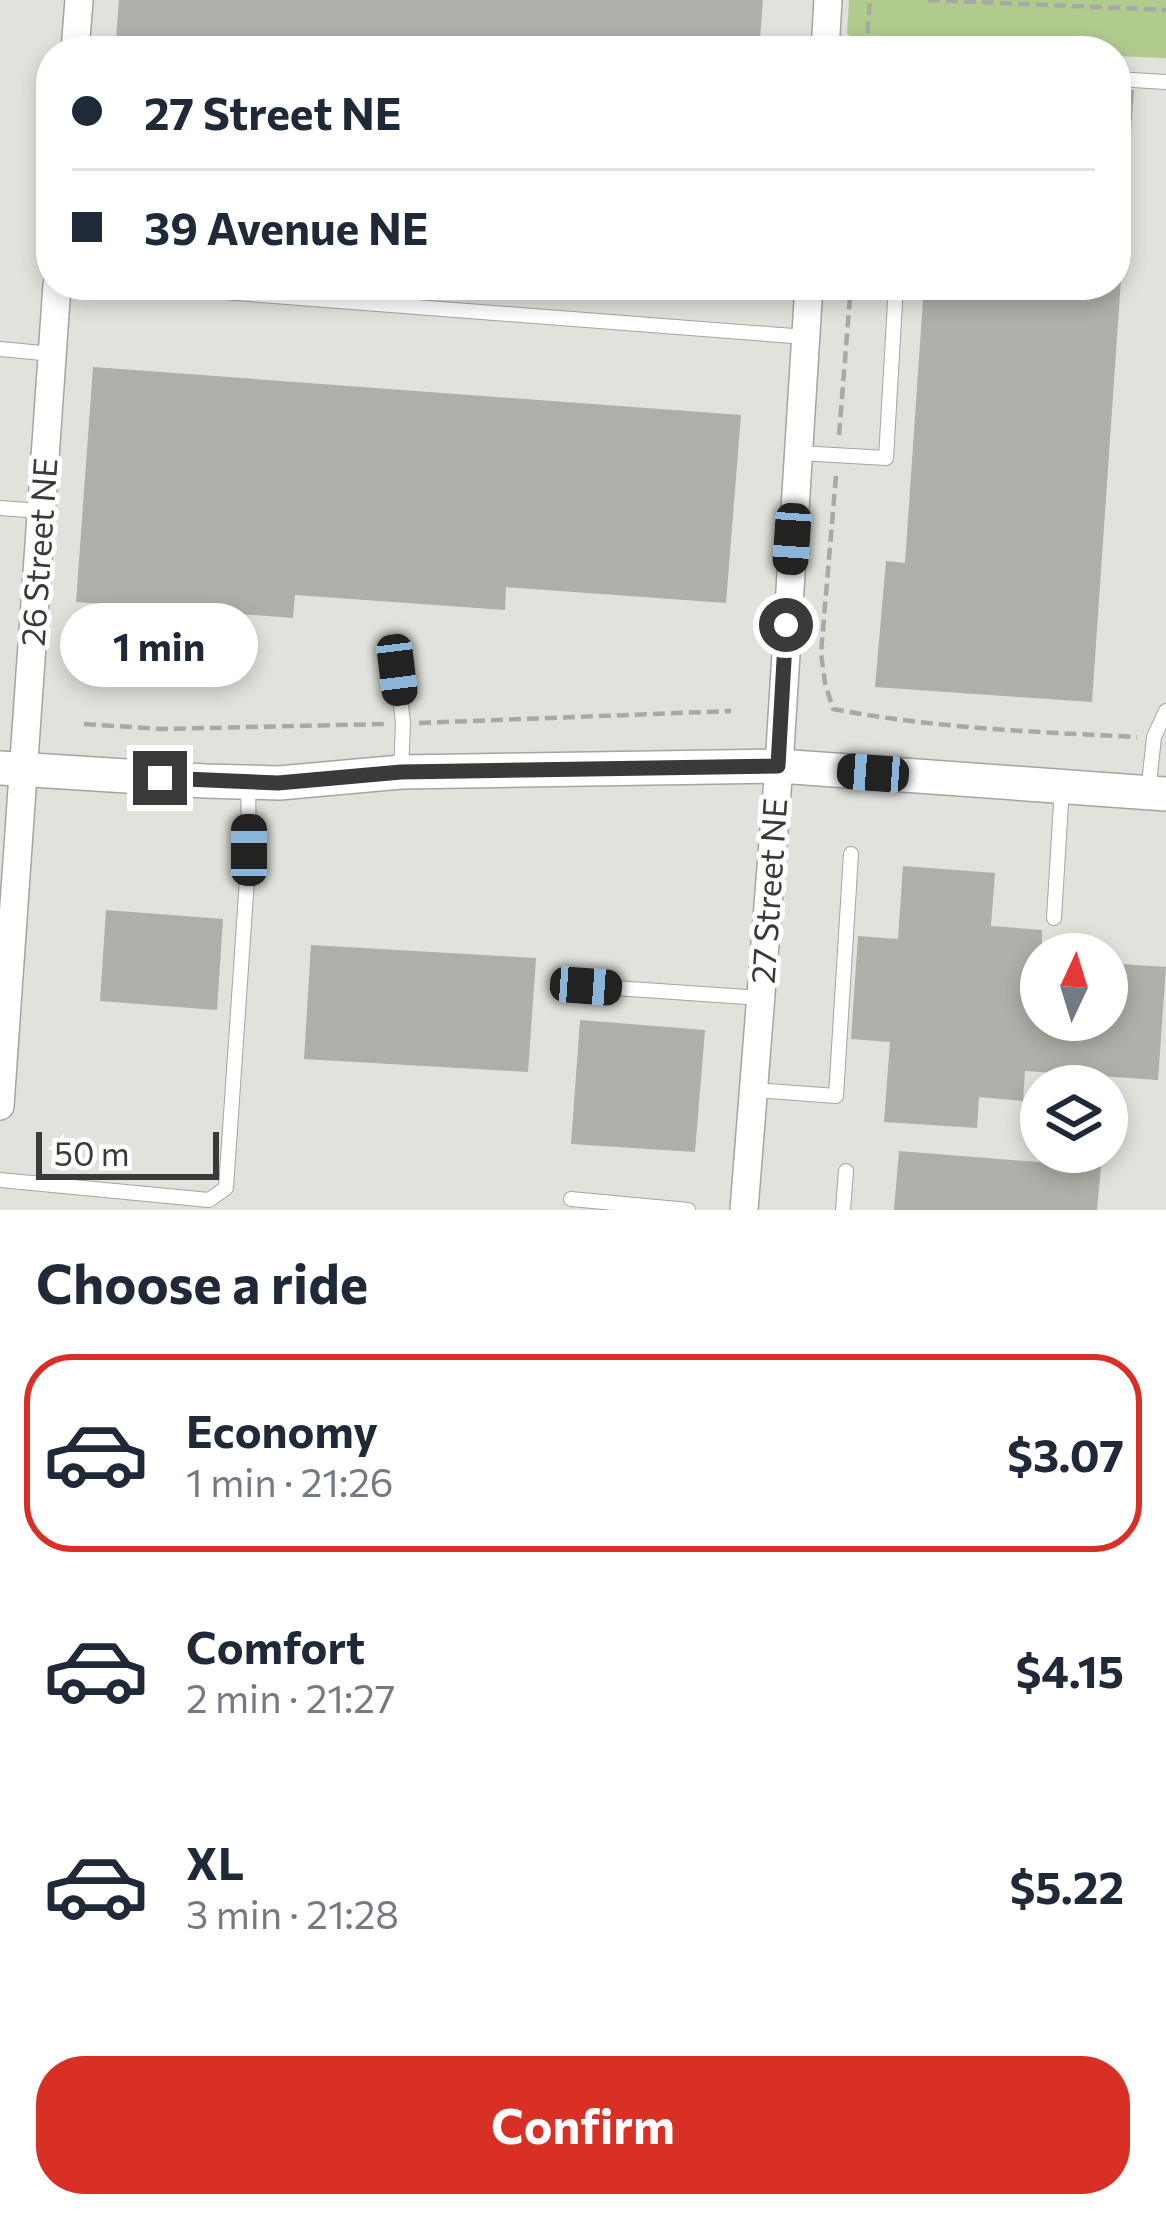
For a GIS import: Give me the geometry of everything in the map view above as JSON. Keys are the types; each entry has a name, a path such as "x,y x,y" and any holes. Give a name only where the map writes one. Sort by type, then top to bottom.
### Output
{"street":[{"path":"76,36 79,0"},
{"path":"826,36 828,0"},
{"name":"26 Street NE","path":"0,1106 12,768 42,511 56,300"},
{"name":"27 Street NE","path":"745,1210 808,300"},
{"path":"12,768 278,783 401,772 778,766 1157,793"}],"lane":[{"path":"1131,80 1166,82"},
{"path":"326,300 806,337"},
{"path":"799,453 886,458 895,300"},
{"path":"0,349 53,354"},
{"path":"0,508 42,511"},
{"path":"397,670 403,723 401,772"},
{"path":"1157,793 1154,737 1166,711"},
{"path":"0,1180 209,1200 226,1188 249,850 248,782"},
{"path":"1054,919 1062,787"},
{"path":"754,1090 836,1096 851,854"},
{"path":"586,986 761,998"},
{"path":"843,1210 846,1172"},
{"path":"571,1199 688,1210"}],"path":[{"path":"867,36 870,0"},
{"path":"928,0 1166,10"},
{"path":"850,300 821,653 833,709 1017,731 1154,737"}],"green space":[{"path":"849,0 1166,0 1166,58 1131,57 1131,36 847,33"}],"building":[{"path":"119,0 763,0 760,36 116,36"},
{"path":"923,300 1120,300 1092,702 875,687 886,561 905,563"},
{"path":"93,367 741,415 726,603 506,587 505,610 295,595 293,618 76,602"},
{"path":"903,866 995,873 991,926 1042,930 1020,933 1020,1041 1128,1041 1128,964 1166,967 1158,1080 1128,1078 1128,1065 1020,1065 1020,1101 979,1097 977,1128 884,1122 890,1042 851,1039 858,936 898,939"},
{"path":"106,910 223,919 217,1010 100,1001"},
{"path":"311,945 536,958 528,1072 304,1059"},
{"path":"580,1020 705,1030 695,1152 571,1144"},
{"path":"899,1151 1020,1161 1020,1173 1100,1173 1097,1210 894,1210"}],"route":[{"path":"160,778 278,783 401,772 778,766 786,625"}]}
